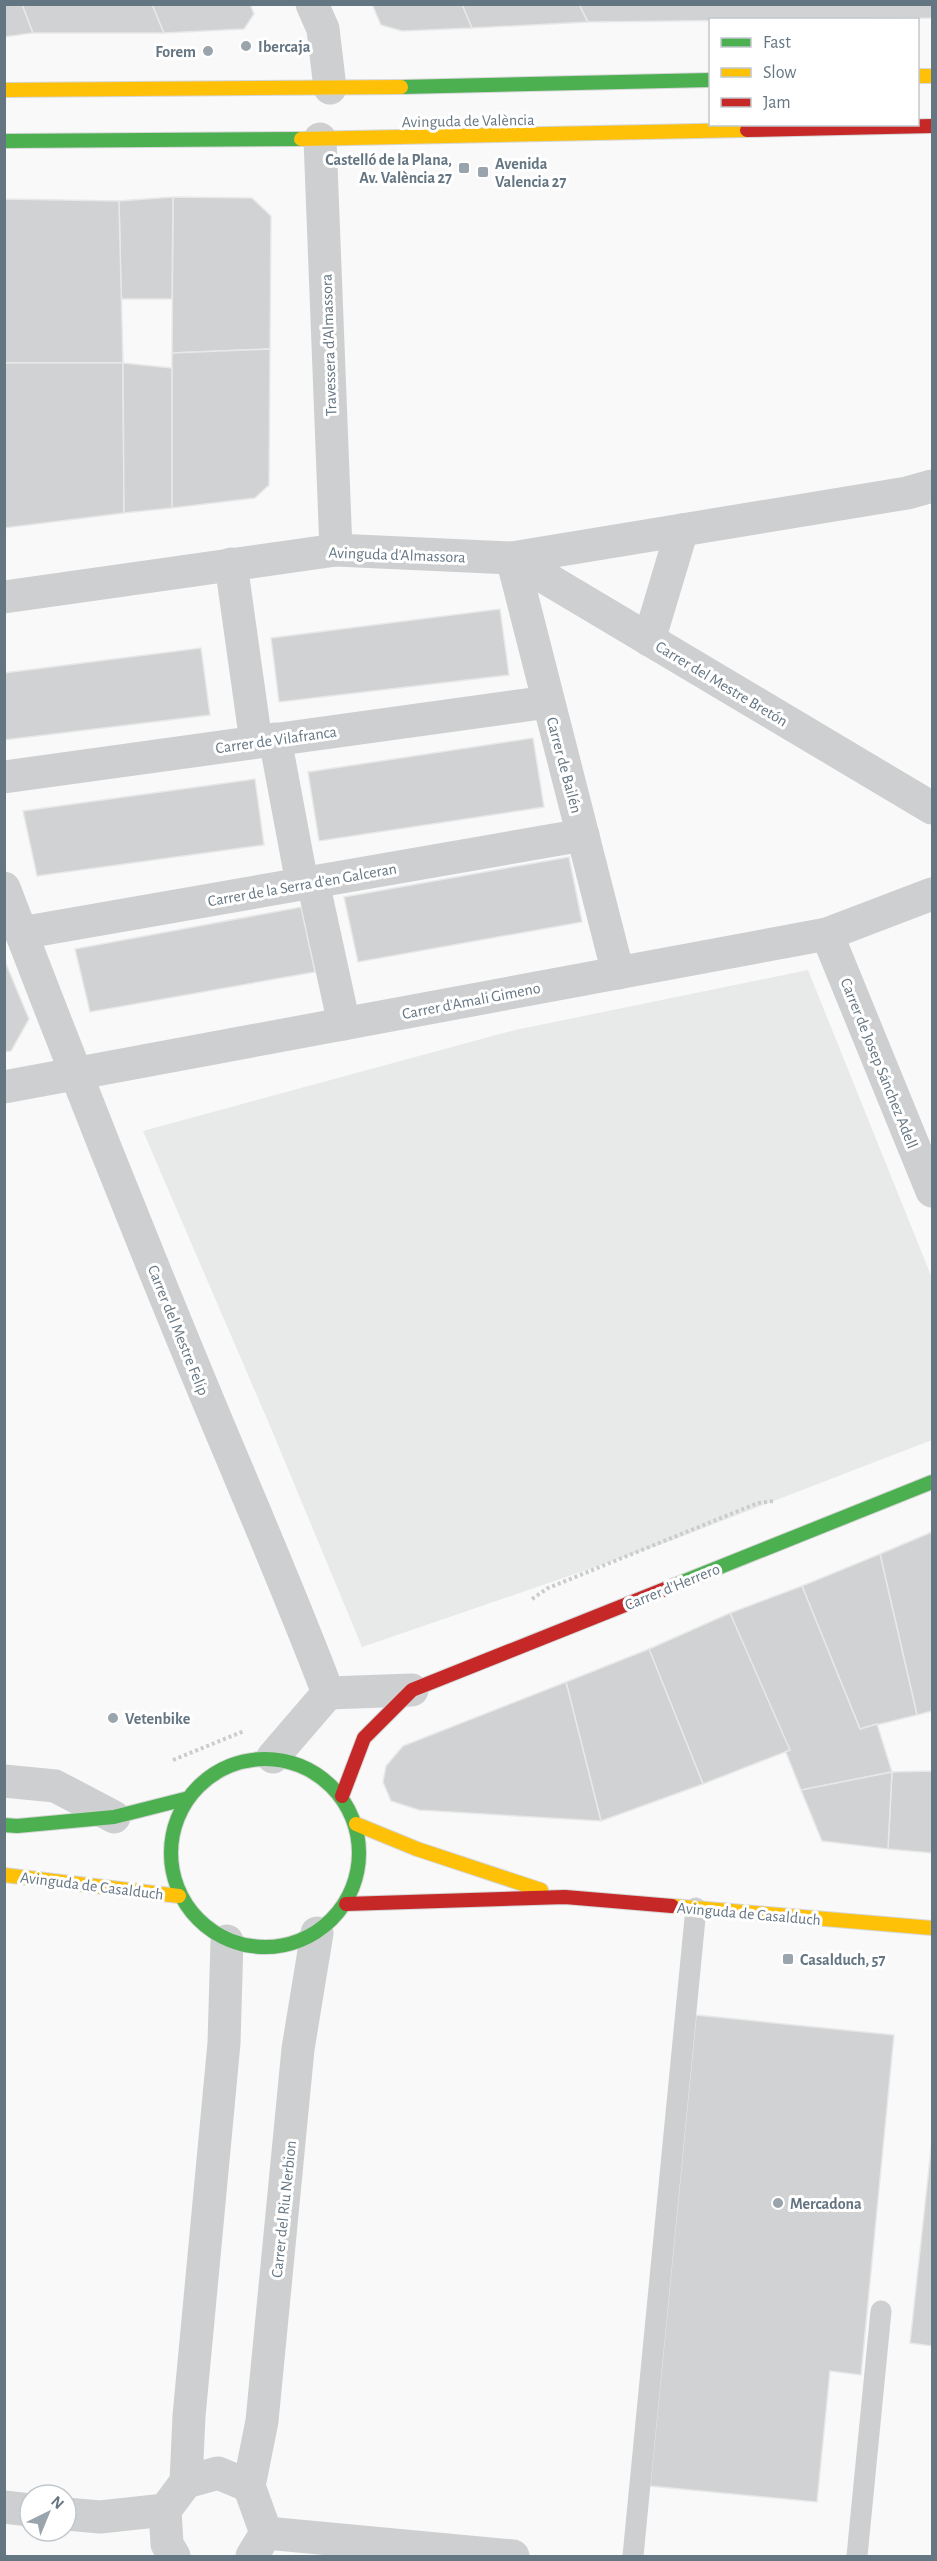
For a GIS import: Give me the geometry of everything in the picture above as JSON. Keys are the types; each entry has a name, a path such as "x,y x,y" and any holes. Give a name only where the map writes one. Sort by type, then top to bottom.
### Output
{"main road":[{"name":"Avinguda de València","path":"4,90 330,88 709,81"},
{"name":"Avinguda de València","path":"4,141 320,139 933,126"},
{"name":"Carrer d'Herrero","path":"342,1796 364,1738 412,1690 933,1482"},
{"path":"4,1825 17,1826 114,1817 185,1799 223,1766 273,1757 311,1769 342,1796 356,1824 360,1865 346,1904 317,1933 273,1948 227,1941 199,1923 179,1896 169,1847 185,1799"},
{"name":"Avinguda de Casalduch","path":"356,1824 417,1849 565,1898"},
{"name":"Avinguda de Casalduch","path":"4,1875 179,1896"},
{"name":"Avinguda de Casalduch","path":"346,1904 565,1898 933,1929"}],"street":[{"path":"312,4 322,28 330,88"},
{"name":"Travessera d'Almassora","path":"320,139 336,550"},
{"name":"Avinguda d'Almassora","path":"4,597 336,550 512,558 907,493 933,486"},
{"path":"649,640 682,530"},
{"name":"Carrer del Mestre Bretón","path":"512,558 933,808"},
{"name":"Carrer de Bailén","path":"512,558 618,973"},
{"path":"231,564 266,741 307,882 344,1024"},
{"name":"Carrer de Vilafranca","path":"4,777 548,702"},
{"name":"Carrer de la Serra d'en Galceran","path":"21,933 583,835"},
{"name":"Carrer del Mestre Felip","path":"4,888 75,1073 208,1402 311,1646 327,1693"},
{"name":"Carrer d'Amali Gimeno","path":"4,1087 827,934 933,894"},
{"name":"Carrer de Josep Sánchez Adell","path":"827,934 933,1191"},
{"name":"Carrer d'Herrero","path":"327,1693 412,1690"},
{"path":"273,1757 327,1693"},
{"path":"4,1780 55,1786 114,1817"},
{"name":"Carrer del Riu Nerbion","path":"249,2486 262,2421 298,2049 317,1933"},
{"path":"170,2550 165,2510 186,2482 189,2416 224,2043 227,1941"},
{"path":"186,2482 218,2473 249,2486 259,2545 513,2556"},
{"path":"78,2515 100,2517 165,2510"},
{"path":"100,2517 170,2550"}],"lane":[{"path":"633,2556 696,1908"},
{"path":"857,2556 880,2311"}],"shaded area":[{"path":"808,970 932,1278 932,1440 665,1543 362,1647 143,1131 515,1030"}],"building":[{"path":"4,4 22,4 33,33 4,37"},
{"path":"22,4 152,4 164,33 33,33"},
{"path":"152,4 250,4 254,14 244,29 164,33"},
{"path":"372,4 462,4 472,28 402,31 381,25"},
{"path":"462,4 579,4 588,22 472,28"},
{"path":"579,4 932,4 932,18 709,18 709,21 588,22"},
{"path":"173,197 252,198 271,216 270,349 172,353"},
{"path":"173,197 172,299 121,299 119,201"},
{"path":"4,199 119,201 123,363 4,363"},
{"path":"270,349 269,485 255,498 172,508 172,353"},
{"path":"4,363 123,363 124,513 4,528"},
{"path":"123,363 172,368 172,508 124,513"},
{"path":"500,609 509,675 279,702 271,638"},
{"path":"201,648 210,715 4,740 4,673"},
{"path":"533,738 544,807 319,841 308,772"},
{"path":"255,779 264,845 37,876 23,811"},
{"path":"569,857 582,922 358,962 344,897"},
{"path":"301,907 315,972 90,1012 75,949"},
{"path":"4,959 29,1019 11,1051 4,1052"},
{"path":"932,1532 932,1711 917,1715 880,1554"},
{"path":"880,1554 917,1715 860,1729 802,1586"},
{"path":"802,1586 860,1729 877,1724 892,1772 801,1790 730,1613"},
{"path":"730,1613 790,1750 703,1784 649,1649"},
{"path":"649,1649 703,1784 601,1821 566,1682"},
{"path":"566,1682 601,1821 419,1810 391,1801 383,1782 386,1766 403,1746"},
{"path":"932,1771 932,1853 888,1849 892,1772"},
{"path":"892,1772 888,1849 822,1841 801,1790"},
{"name":"Mercadona","path":"696,2015 894,2035 861,2375 830,2371 817,2502 650,2486"},
{"path":"932,2140 932,2346 910,2343"}],"traffic: fast":[{"path":"401,87 709,80"},
{"path":"4,141 301,139"},
{"path":"675,1585 932,1482"},
{"path":"256,1759 274,1759 301,1766 332,1786 352,1817 359,1853 352,1889 332,1920 301,1940 274,1947 256,1947 221,1936 205,1926 192,1913 175,1880 171,1862 171,1844 182,1809 192,1793 205,1780 238,1763 256,1759"},
{"path":"4,1825 17,1826 114,1817 185,1799"}],"traffic: slow":[{"path":"919,76 932,76"},
{"path":"4,90 401,87"},
{"path":"301,139 747,130"},
{"path":"356,1824 417,1849 541,1890"},
{"path":"4,1875 179,1896"},
{"path":"672,1906 932,1928"}],"traffic: jam":[{"path":"747,130 932,126"},
{"path":"342,1796 364,1738 412,1690 675,1585"},
{"path":"346,1904 565,1897 672,1906"}],"place":[{"name":"Ibercaja","path":"246,46"},
{"name":"Forem","path":"208,51"},
{"name":"Castelló de la Plana, Av. València 27","path":"464,168"},
{"name":"Avenida Valencia 27","path":"483,172"},
{"name":"Vetenbike","path":"113,1718"},
{"name":"Casalduch, 57","path":"788,1959"},
{"name":"Mercadona","path":"778,2203"}]}
